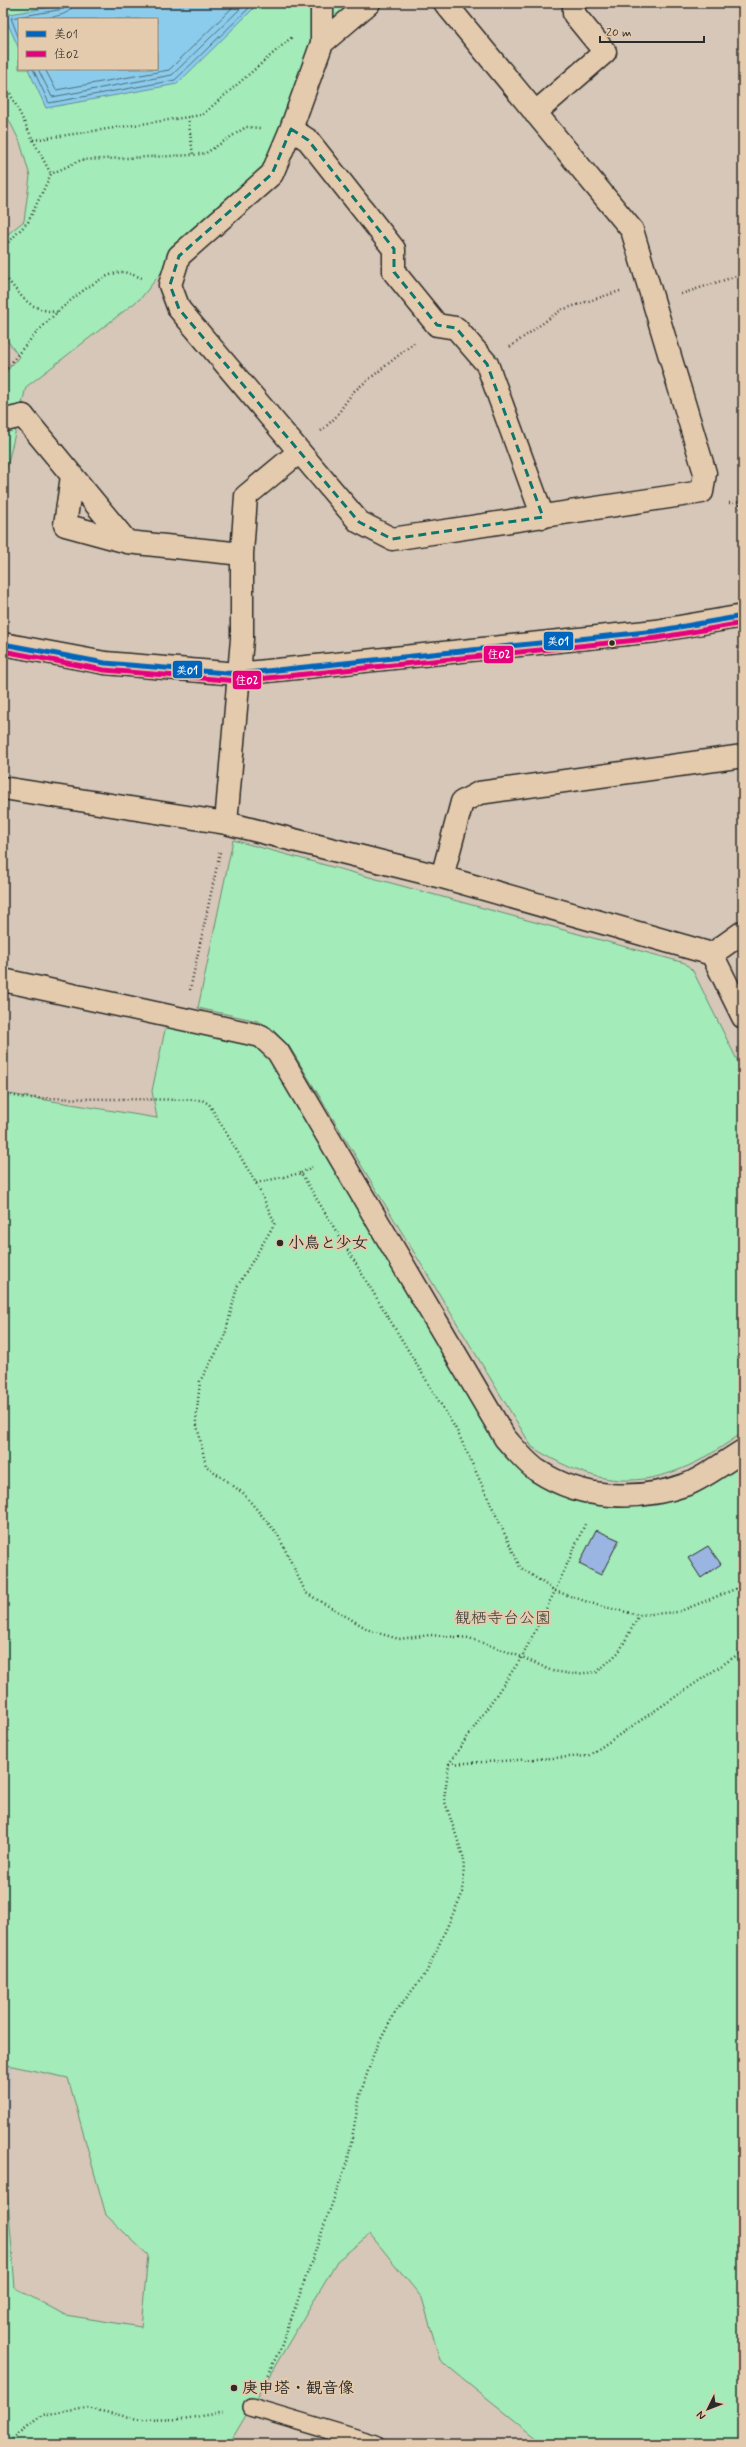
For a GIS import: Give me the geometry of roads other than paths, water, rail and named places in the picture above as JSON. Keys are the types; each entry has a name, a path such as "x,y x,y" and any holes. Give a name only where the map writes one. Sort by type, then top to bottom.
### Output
{"street":[{"path":"322,3 322,43 291,129 272,174 180,256 170,285 179,309 359,522 392,539 702,492 705,473 632,230 445,3"},
{"path":"322,43 369,3"},
{"path":"535,113 605,52 574,14 574,3"},
{"path":"291,129 308,140 394,249 394,272 436,325 456,328 487,364 543,517"},
{"path":"14,418 72,476 127,542"},
{"path":"226,823 238,706 238,674 242,639 242,554 246,496 299,452"},
{"path":"72,476 65,525 127,542 242,554"},
{"path":"3,644 105,663 238,674 656,631 743,616"},
{"path":"442,877 462,802 479,793 743,756"},
{"path":"3,788 226,823 442,877 712,954 743,1017"},
{"path":"712,954 743,932"},
{"path":"3,980 261,1036 278,1052 505,1438 537,1470 571,1487 598,1494 646,1495 689,1483 743,1451"}],"lane":[{"path":"251,2407 376,2444"}],"water":[{"path":"74,3 252,3 253,9 177,84 46,108 28,70 158,70 158,18 18,18 18,47 4,15"}],"place":[{"name":"小鳥と少女","path":"280,1243"},
{"name":"庚申塔・観音像","path":"234,2388"}],"park label":[{"name":"観栖寺台公園","path":"503,1618"}]}
